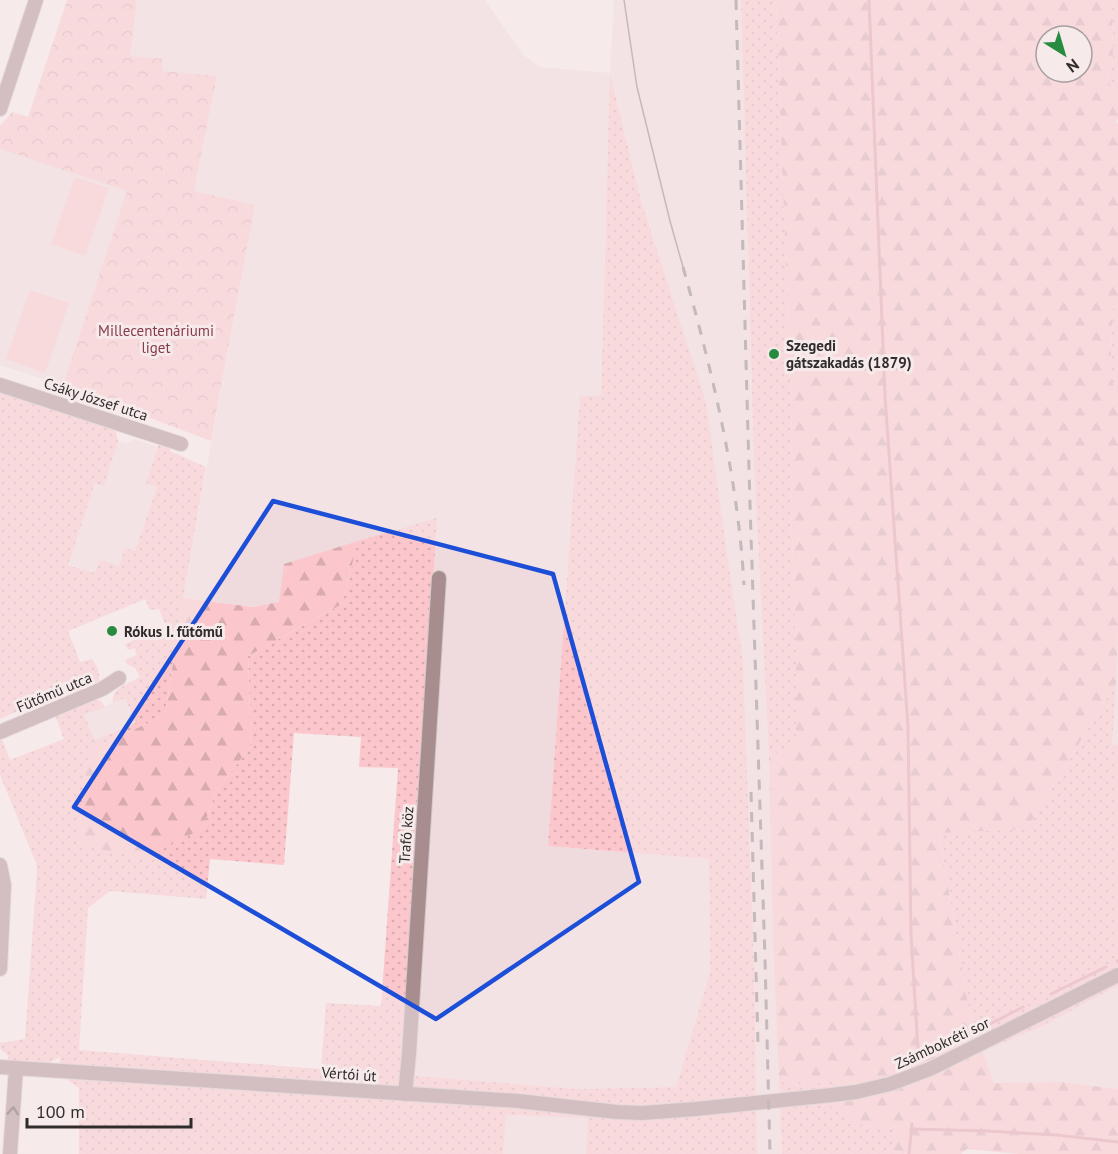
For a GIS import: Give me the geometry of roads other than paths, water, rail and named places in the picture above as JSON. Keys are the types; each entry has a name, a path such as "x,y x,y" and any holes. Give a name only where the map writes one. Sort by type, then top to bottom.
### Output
{"street":[{"path":"0,109 36,0"},
{"name":"Csáky József utca","path":"0,385 181,444"},
{"name":"Trafó köz","path":"405,1094 440,578"},
{"name":"Fűtőmű utca","path":"0,732 102,689 119,678"},
{"path":"0,865 4,885 0,969"},
{"name":"Zsámbokréti sor","path":"696,1110 856,1092 891,1084 930,1069 1118,975"},
{"name":"Vértói út","path":"0,1067 518,1101 617,1112 696,1110"},
{"path":"10,1154 16,1068"}],"waterway":[{"path":"869,0 885,396 908,727 911,935 918,1050"},
{"path":"1051,994 1106,967"},
{"path":"984,1027 1023,1007"},
{"path":"909,1154 912,1124"},
{"path":"911,1129 1057,1135 1118,1142"}],"tram line":[{"path":"624,0 637,87 683,267"}],"railway":[{"path":"736,0 770,1154"},
{"path":"683,267 704,345 730,464 744,585"},
{"path":"751,792 758,1044"}],"place":[{"name":"Szegedi gátszakadás (1879)","path":"774,354"},
{"name":"Rókus I. fűtőmű","path":"112,631"}],"park label":[{"name":"Millecentenáriumi liget","path":"156,338"}]}
